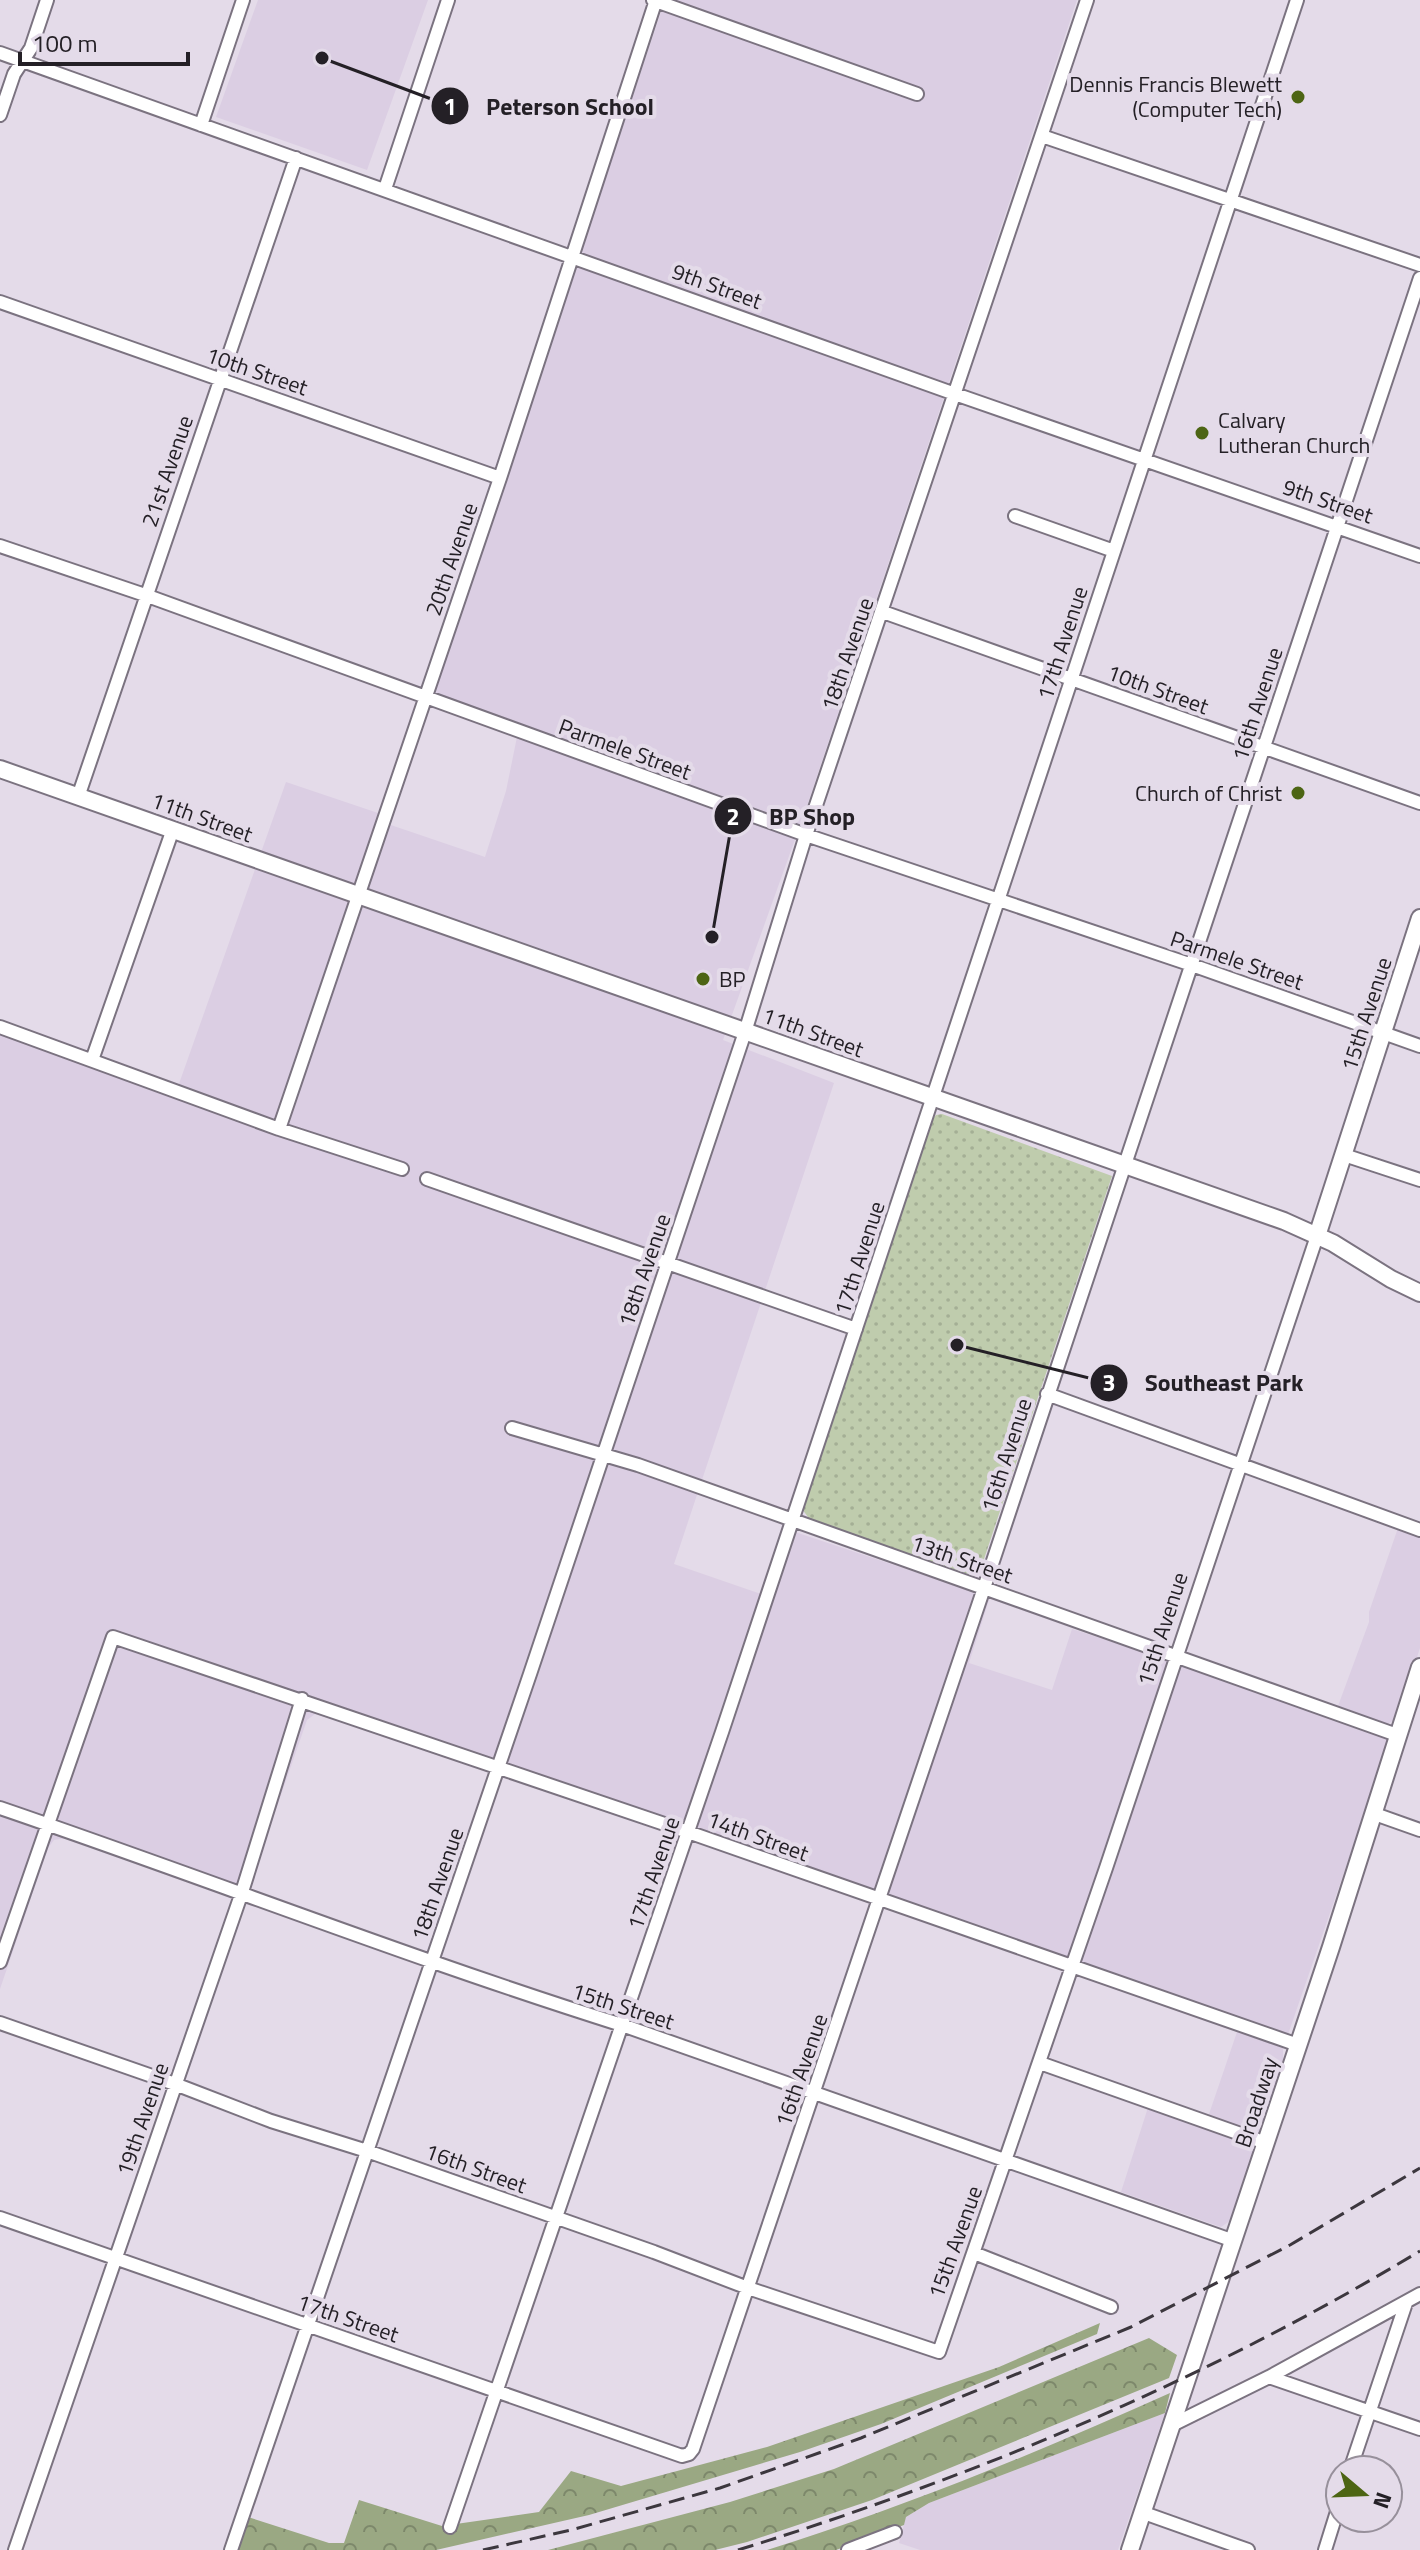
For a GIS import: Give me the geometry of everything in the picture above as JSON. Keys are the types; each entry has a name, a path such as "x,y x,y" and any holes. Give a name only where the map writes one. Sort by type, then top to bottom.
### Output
{"main road":[{"name":"11th Street","path":"0,769 1284,1221 1420,1293"},
{"name":"15th Avenue","path":"1317,1236 1420,918"},
{"name":"Broadway","path":"1130,2550 1420,1667"}],"street":[{"path":"0,115 14,74 31,48 47,0"},
{"path":"201,125 243,0"},
{"path":"385,189 448,0"},
{"path":"655,0 917,94"},
{"name":"20th Avenue","path":"279,1129 500,478 655,0"},
{"name":"18th Avenue","path":"231,2550 499,1767 745,1032 806,835 1087,0"},
{"name":"17th Avenue","path":"450,2527 688,1832 1297,0"},
{"name":"9th Street","path":"0,53 955,394 1420,556"},
{"path":"1042,136 1420,265"},
{"name":"21st Avenue","path":"78,797 296,158"},
{"name":"16th Avenue","path":"682,2456 693,2449 815,2093 1420,278"},
{"name":"10th Street","path":"0,302 500,478"},
{"path":"1015,516 1114,551"},
{"name":"Parmele Street","path":"0,546 145,595 806,835 1192,965 1420,1046"},
{"name":"10th Street","path":"883,612 1420,803"},
{"path":"92,1060 173,829"},
{"path":"0,1027 279,1129 402,1169"},
{"path":"1344,1155 1420,1180"},
{"path":"427,1179 856,1329"},
{"name":"15th Avenue","path":"939,2352 1007,2161 1317,1236"},
{"path":"1047,1394 1420,1530"},
{"name":"13th Street","path":"512,1428 603,1454 1397,1735"},
{"name":"14th Street","path":"47,1824 113,1637 302,1699 1298,2045"},
{"name":"19th Avenue","path":"15,2550 242,1892 302,1699"},
{"name":"15th Street","path":"0,1808 1234,2241"},
{"path":"1372,1813 1420,1830"},
{"path":"0,1962 47,1824"},
{"name":"16th Street","path":"0,2023 271,2121 367,2151 748,2288 939,2352"},
{"path":"1040,2063 1266,2143"},
{"name":"17th Street","path":"0,2218 682,2456"},
{"path":"974,2253 1111,2307"},
{"path":"1172,2425 1269,2377 1420,2294"},
{"path":"1355,2454 1406,2303"},
{"path":"1269,2377 1420,2429"},
{"path":"1144,2513 1248,2550"},
{"path":"848,2550 895,2532"}],"shaded area":[{"path":"258,0 428,0 367,170 216,117"},
{"path":"665,0 1077,0 807,806 723,1040 834,1083 674,1564 761,1594 783,1528 990,1597 969,1663 1052,1690 1072,1629 1194,1668 1387,1739 1387,1748 1283,2049 1283,2060 1231,2220 1221,2227 1121,2192 1151,2098 1208,2117 1237,2032 327,1712 319,1711 307,1720 244,1902 67,1838 54,1840 48,1848 0,1989 0,1034 175,1095 286,782 381,814 379,821 485,857 506,791 517,737 430,703"},
{"path":"1399,1525 1420,1534 1420,1648 1397,1718 1388,1724 1338,1706 1369,1622 1369,1612"},
{"path":"1165,2413 1118,2550 920,2550 899,2543 906,2517 929,2503"}],"green space":[{"path":"942,1114 1112,1176 980,1571 974,1576 811,1521 802,1509 932,1120"},
{"path":"1100,2323 1097,2334 881,2424 800,2452 589,2515 436,2550 236,2550 248,2517 329,2543 344,2543 359,2500 442,2526 539,2512 571,2471 621,2486 767,2447 999,2367"},
{"path":"1149,2338 1177,2355 1169,2378 872,2500 715,2550 548,2550 730,2502 834,2469"},
{"path":"1170,2393 1165,2413 929,2503 906,2517 904,2525 836,2550 767,2550 971,2478"}],"railway":[{"path":"483,2550 571,2530 720,2488 861,2438 1131,2327 1290,2245 1420,2168"},
{"path":"738,2550 915,2490 1088,2421 1257,2342 1420,2251"}],"place":[{"name":"Peterson School","path":"322,58"},
{"name":"Dennis Francis Blewett (Computer Tech)","path":"1298,97"},
{"name":"Calvary Lutheran Church","path":"1202,433"},
{"name":"Church of Christ","path":"1298,793"},
{"name":"BP Shop","path":"712,937"},
{"name":"BP","path":"703,979"},
{"name":"Southeast Park","path":"957,1345"}]}
